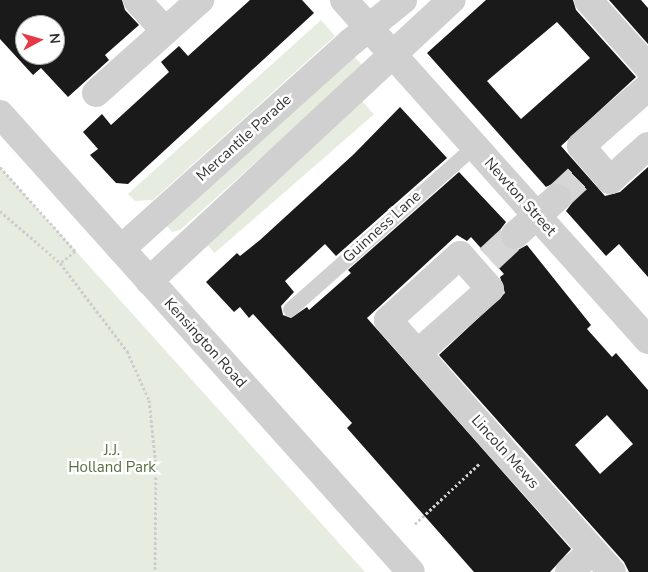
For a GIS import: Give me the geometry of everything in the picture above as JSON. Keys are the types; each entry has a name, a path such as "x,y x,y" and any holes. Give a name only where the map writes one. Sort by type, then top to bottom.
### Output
{"street":[{"path":"137,0 165,31"},
{"path":"96,93 200,0"},
{"path":"344,0 392,54"},
{"name":"Mercantile Parade","path":"120,249 368,28 403,0"},
{"path":"149,281 451,0"},
{"path":"588,0 648,67"},
{"name":"Newton Street","path":"392,54 474,146 547,207 648,340"},
{"path":"648,87 581,146 590,167 610,180 648,146"},
{"name":"Kensington Road","path":"0,114 411,572"},
{"path":"515,235 547,207"},
{"name":"Lincoln Mews","path":"418,353 490,289 482,265 460,255 388,320 612,572"},
{"path":"569,572 592,551"}],"lane":[{"name":"Guinness Lane","path":"290,309 474,146"}],"path":[{"path":"0,167 75,251 60,263"},
{"path":"0,211 60,263 127,351 149,400 156,467 155,572"},
{"path":"415,524 499,446"}],"green space":[{"path":"321,20 335,36 153,200 135,201 128,194"},
{"path":"352,54 363,66 180,230 172,232 167,226 171,217"},
{"path":"362,101 374,115 215,253 203,239"},
{"name":"J.J. Holland Park","path":"0,167 365,572 0,572"}],"building":[{"path":"0,0 122,0 125,10 139,25 105,55 109,60 68,97 41,68 33,75 24,65 65,65 65,15 15,15 15,55 0,39"},
{"path":"250,0 302,0 314,13 128,184 116,183 90,155 98,149 83,132 102,114 111,125 169,72 161,62 179,46 188,56"},
{"path":"486,0 573,0 576,10 636,77 561,146 605,196 620,192 648,167 648,277 619,244 606,256 566,211 572,203 569,188 554,183 546,187 427,53","holes":["557,22 590,58 521,119 487,81"]},
{"path":"609,0 641,0 648,8 648,44"},
{"path":"400,107 447,158 336,256 325,244 285,281 294,292 281,306 283,315 291,318 307,307 309,310 351,273 348,270 459,172 506,222 500,230 503,245 518,250 527,245 591,325 587,329 612,357 616,353 648,390 648,572 629,572 624,562 439,355 505,293 500,277 504,274 471,237 467,241 457,235 367,318 571,549 550,572 474,572 347,428 352,423 253,314 249,318 240,307 234,312 206,282 237,253 240,256 260,240 354,154","holes":["607,415 633,444 600,474 575,445"]}],"tunnel":[{"path":"557,198 585,172"},
{"path":"489,259 515,235"}]}
